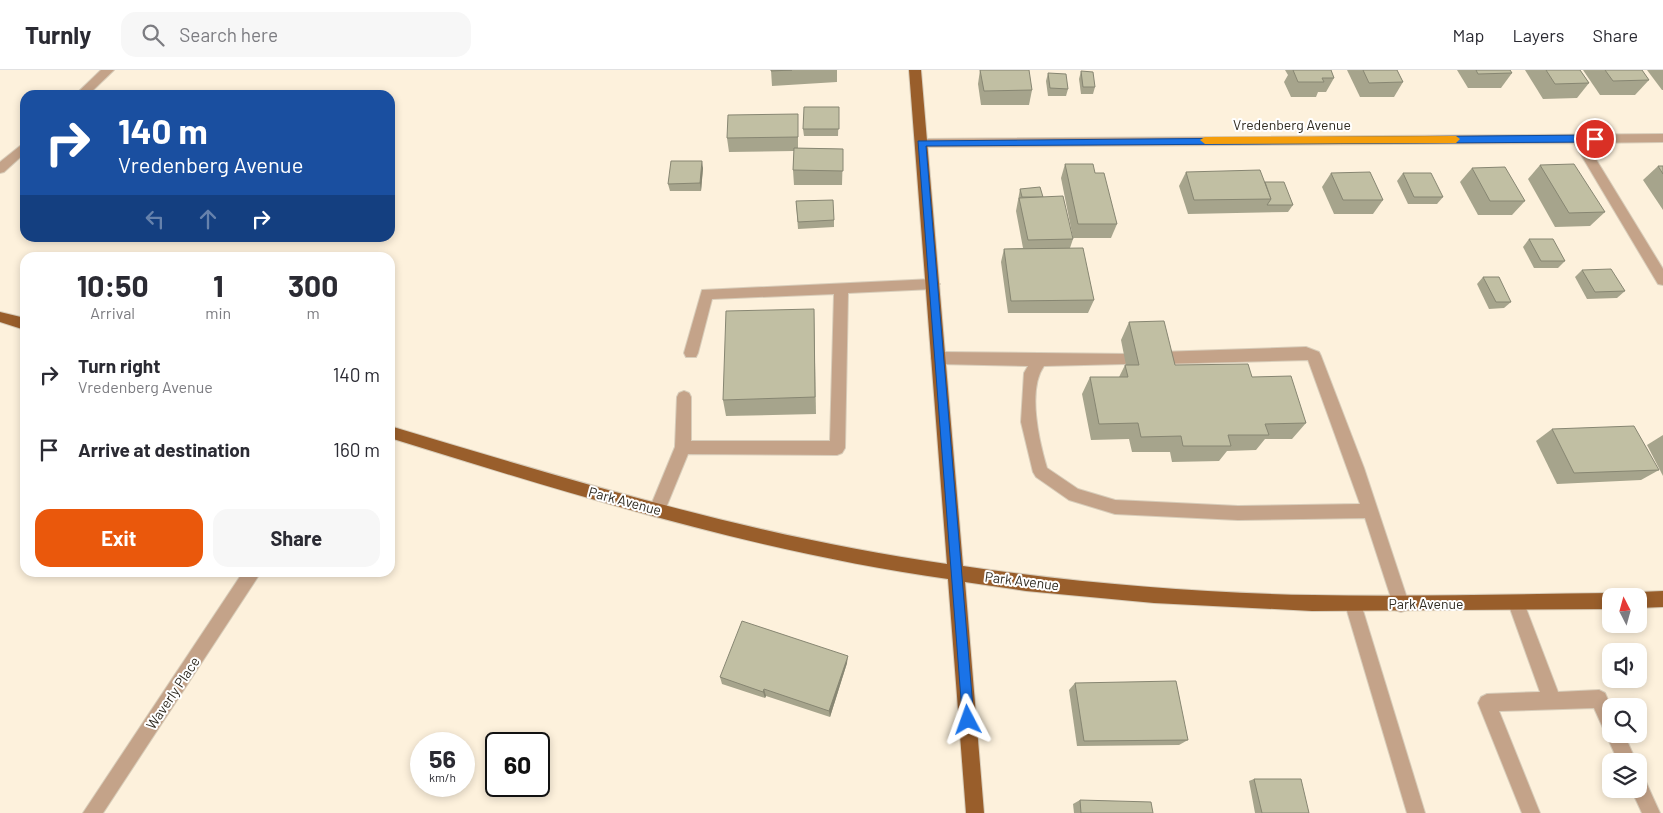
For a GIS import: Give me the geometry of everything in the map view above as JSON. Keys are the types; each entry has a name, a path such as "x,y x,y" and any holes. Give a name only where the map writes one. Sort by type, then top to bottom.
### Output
{"main road":[{"path":"915,70 975,813"},
{"path":"0,317 20,323"},
{"name":"Park Avenue","path":"395,434 567,486 657,510 866,560 1026,583 1154,595 1353,604 1602,601"},
{"path":"1648,600 1663,599"}],"street":[{"path":"86,90 108,70"},
{"name":"Vredenberg Avenue","path":"921,143 1663,138"},
{"path":"1578,139 1663,280"},
{"path":"0,169 20,151"},
{"path":"691,353 707,294 933,284"},
{"path":"683,447 837,448 841,288"},
{"path":"1159,358 1306,353 1314,356 1322,372 1401,604"},
{"path":"938,358 1040,360 1125,358"},
{"path":"1040,360 1031,373 1028,422 1034,450 1041,472 1074,495 1115,507 1238,512 1370,511"},
{"path":"657,510 683,447 684,397"},
{"name":"Waverly Place","path":"92,813 250,577"},
{"path":"1516,603 1552,700"},
{"path":"1353,604 1416,813"},
{"path":"1531,813 1487,703 1599,700 1602,707"},
{"path":"1644,798 1651,813"}],"building":[{"path":"980,70 1029,70 1032,90 984,91"},
{"path":"1293,70 1331,70 1334,78 1322,78 1324,82 1298,82"},
{"path":"1363,70 1397,70 1403,82 1369,83"},
{"path":"1476,70 1510,70 1512,73 1478,74"},
{"path":"1546,70 1580,70 1589,83 1555,84"},
{"path":"1605,70 1642,70 1649,80 1613,81"},
{"path":"1081,71 1093,72 1095,87 1083,87"},
{"path":"1048,73 1066,74 1068,89 1050,88"},
{"path":"804,107 839,107 839,129 803,129"},
{"path":"798,114 798,137 727,138 728,115"},
{"path":"794,148 843,149 843,171 793,170"},
{"path":"671,161 702,161 700,183 668,184"},
{"path":"1065,164 1093,164 1095,173 1104,173 1117,224 1078,224"},
{"path":"1574,164 1605,212 1569,213 1540,165"},
{"path":"1658,166 1663,166 1663,174"},
{"path":"1505,167 1525,201 1490,201 1472,168"},
{"path":"1260,170 1271,199 1194,200 1186,172"},
{"path":"1370,172 1383,200 1343,200 1331,173"},
{"path":"1403,173 1431,173 1443,197 1414,197"},
{"path":"1265,182 1284,182 1293,205 1267,205 1271,199"},
{"path":"1040,187 1043,197 1022,197 1020,189"},
{"path":"1063,196 1073,239 1028,240 1019,198"},
{"path":"833,200 834,220 798,222 796,201"},
{"path":"1529,239 1553,239 1565,261 1541,261"},
{"path":"1083,248 1094,300 1011,301 1004,249"},
{"path":"1611,269 1625,291 1595,292 1582,270"},
{"path":"1483,277 1499,277 1511,302 1496,302"},
{"path":"814,309 815,397 723,400 726,311"},
{"path":"1164,321 1175,365 1248,364 1252,377 1291,376 1306,423 1265,424 1269,435 1228,435 1231,446 1183,446 1181,436 1141,437 1138,423 1099,424 1090,377 1128,377 1125,365 1139,365 1129,322"},
{"path":"1634,426 1659,470 1574,473 1552,429"},
{"path":"742,621 848,656 829,711 764,689 763,692 720,677"},
{"path":"1176,681 1188,740 1084,741 1075,683"},
{"path":"1254,779 1301,779 1309,813 1262,813"},
{"path":"1080,800 1151,802 1153,813 1081,813"}],"slow traffic":[{"path":"1205,140 1456,139"}],"route":[{"path":"968,720 921,143 1595,139"}]}
